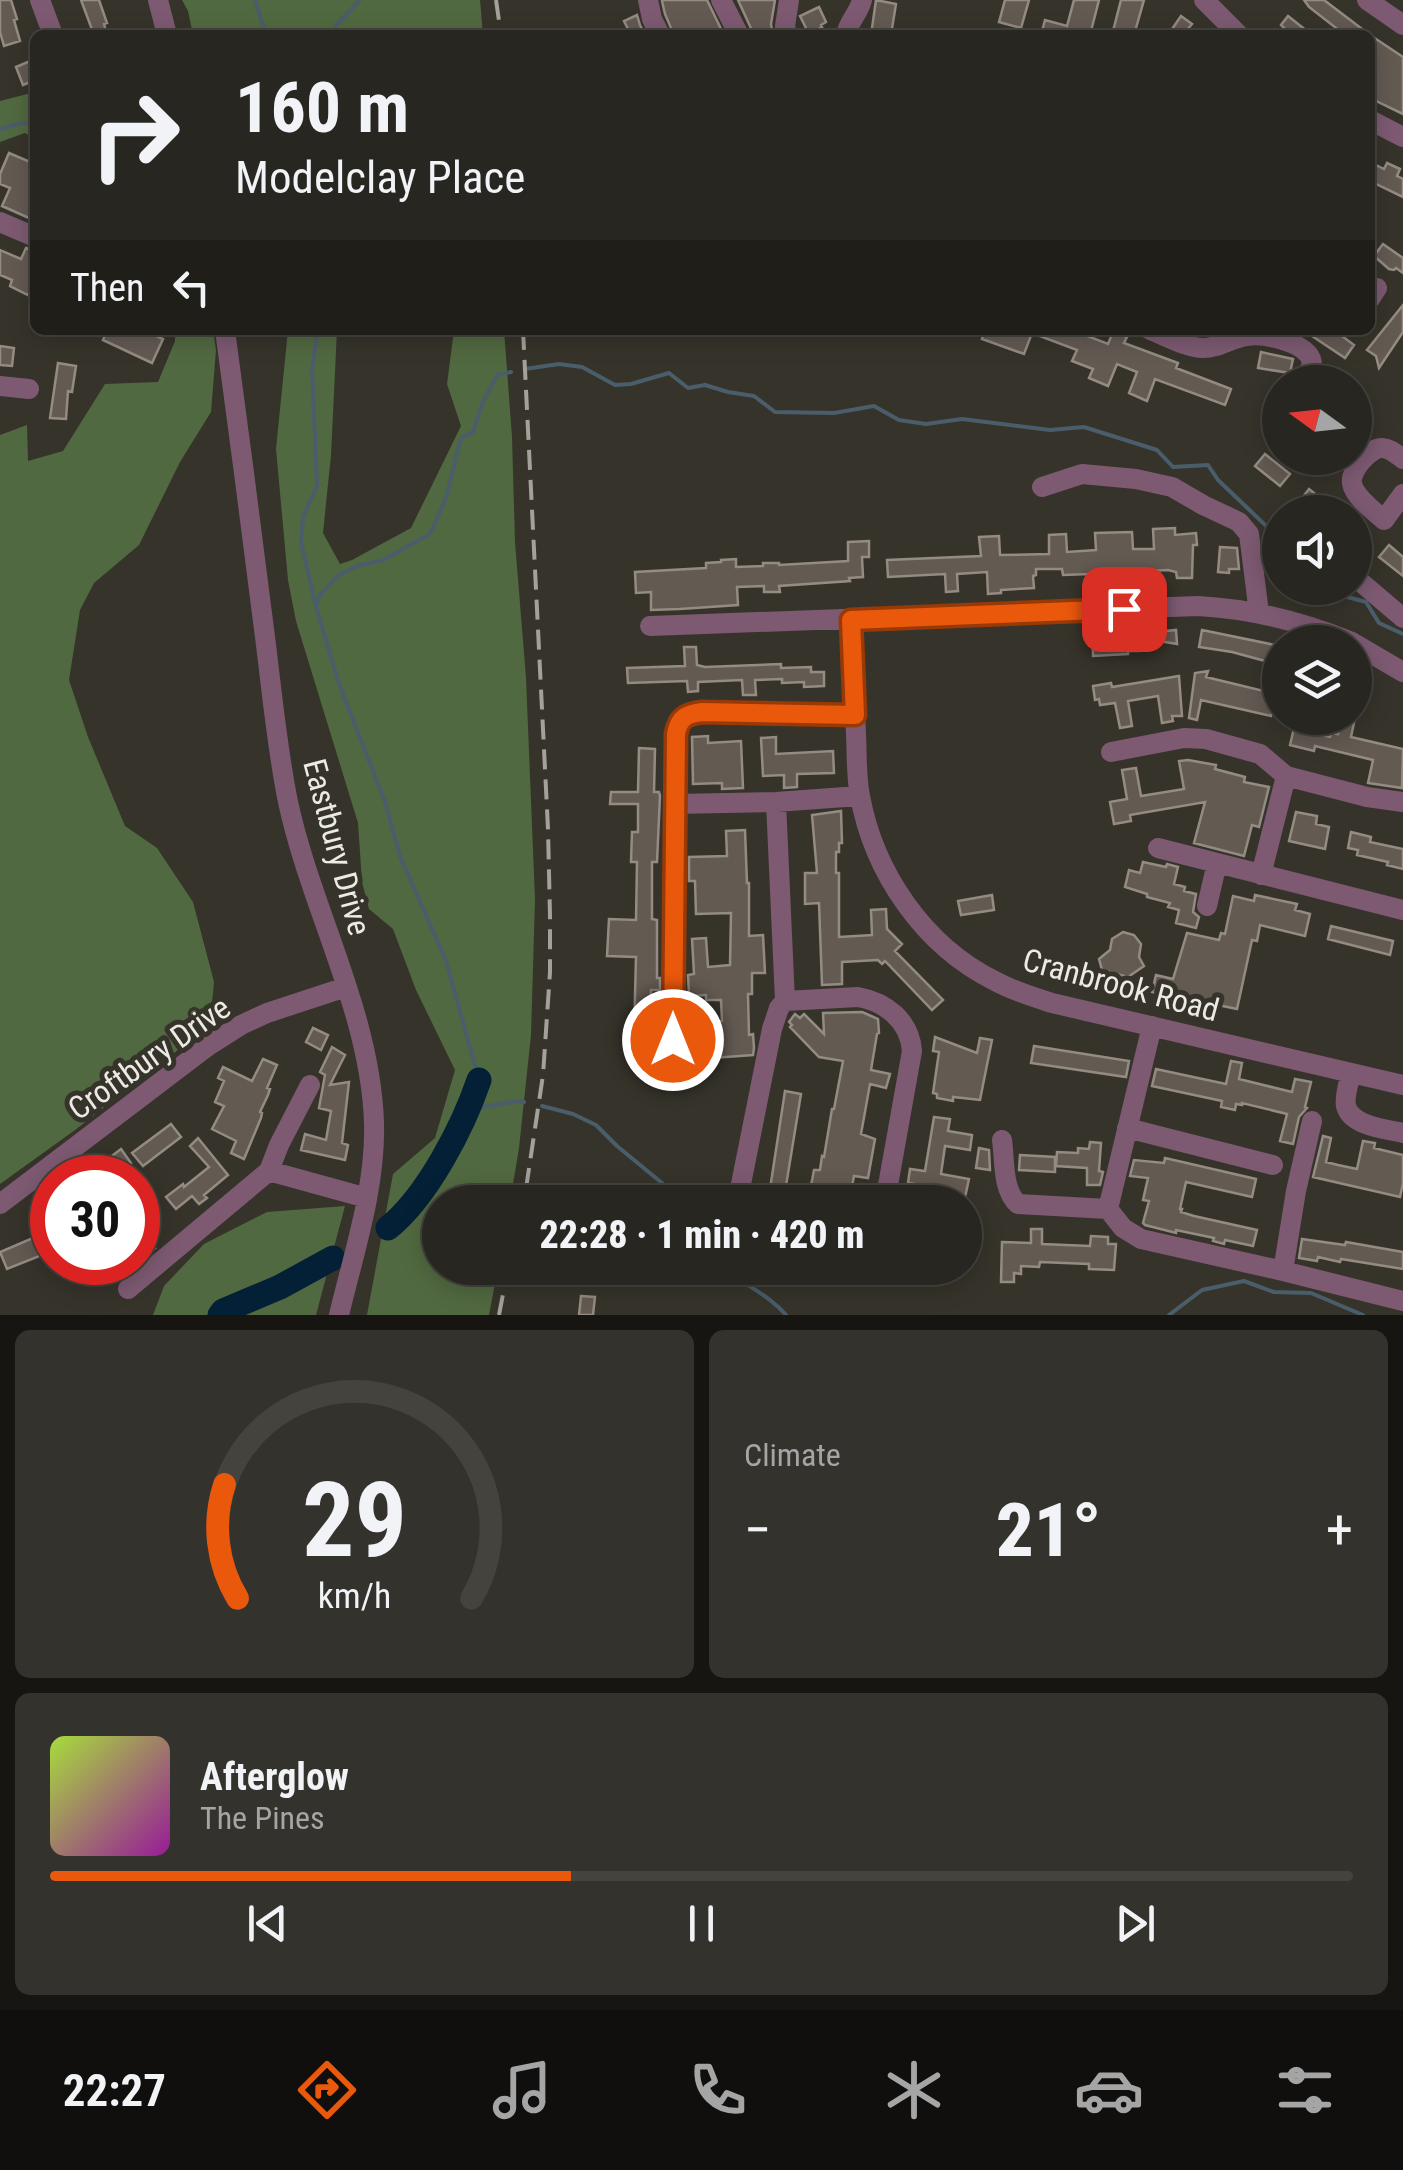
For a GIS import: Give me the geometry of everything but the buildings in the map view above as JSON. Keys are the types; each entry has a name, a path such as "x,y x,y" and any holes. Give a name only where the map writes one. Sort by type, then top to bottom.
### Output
{"street":[{"path":"40,0 50,30"},
{"path":"158,0 166,30"},
{"path":"648,0 658,30"},
{"path":"721,0 736,30"},
{"path":"786,30 789,0"},
{"path":"843,30 855,17 862,0"},
{"path":"1204,0 1234,30"},
{"path":"1367,0 1403,24"},
{"path":"1375,123 1403,137"},
{"path":"0,222 30,236"},
{"name":"Eastbury Drive","path":"226,335 288,803 363,1047 374,1122 367,1198 339,1315"},
{"path":"1164,335 1201,348 1255,335 1269,336 1310,356 1311,365"},
{"path":"0,386 29,389"},
{"path":"1403,459 1390,450 1375,449 1353,475 1352,483 1358,496 1384,520 1403,494"},
{"path":"1042,486 1082,474 1136,479 1172,487 1239,522 1249,534 1259,613"},
{"path":"1372,592 1403,618"},
{"path":"650,626 1198,606 1259,613 1306,625"},
{"name":"Cranbrook Road","path":"851,620 860,796 882,867 929,932 955,955 992,980 1052,1004 1403,1085"},
{"path":"1372,654 1403,672"},
{"path":"673,1040 678,723 687,714 702,712 855,715"},
{"path":"1111,752 1184,738 1206,739 1260,754 1286,776 1403,802"},
{"path":"1261,875 1286,776"},
{"path":"674,804 860,796"},
{"path":"742,1185 772,1029 785,1000 776,802"},
{"path":"1158,848 1403,910"},
{"path":"1207,906 1216,864"},
{"name":"Croftbury Drive","path":"0,1204 204,1048 267,1013 346,987"},
{"path":"785,1000 868,998 890,1010 906,1029 912,1051 888,1185"},
{"path":"1108,1210 1152,1026"},
{"path":"1351,1074 1346,1102 1353,1118 1403,1133"},
{"path":"128,1289 269,1171 310,1084"},
{"path":"1283,1272 1312,1121"},
{"path":"1128,1128 1273,1165"},
{"path":"1002,1140 1008,1192 1018,1204 1108,1210 1123,1228 1141,1239 1403,1300"},
{"path":"269,1171 367,1198"}],"green space":[{"path":"182,0 480,0 483,30 192,30"},
{"path":"30,93 30,136 25,133 0,142 0,101"},
{"path":"175,335 214,335 211,412 180,462 139,545 94,583 80,610 69,680 125,826 157,848 193,902 214,982 210,1025 75,1130 40,1155 30,1155 30,1162 0,1184 0,435 27,425 28,461 63,451 105,384 158,382"},
{"path":"287,335 337,335 323,533 340,564 411,528 461,426 447,384 453,335 504,335 535,899 531,1035 513,1185 422,1185 422,1285 495,1285 489,1315 367,1315 393,1174 435,1138 455,1070 416,990 393,929 369,909 362,882 358,823 296,621 288,580 276,449"},
{"path":"345,1206 316,1315 153,1315 164,1286 204,1244 267,1212"}],"waterway":[{"path":"255,0 264,30"},
{"path":"334,30 360,0"},
{"path":"0,129 30,123"},
{"path":"317,335 312,367 317,486 303,517 301,542 338,681 385,802 400,856 446,961 479,1080"},
{"path":"525,369 559,364 582,367 615,385 669,373 688,388 705,385 754,396 775,412 834,413 874,406 899,420 926,424 962,419 1050,430 1084,427 1157,450 1173,467 1208,465 1218,480 1262,522"},
{"path":"316,606 320,595 337,576 383,560 430,534 446,498 461,438 473,432 497,375 511,372"},
{"path":"1368,605 1379,623 1403,634"},
{"path":"388,1228 430,1180 464,1119 479,1080"},
{"path":"468,1109 524,1102"},
{"path":"542,1106 596,1125 663,1185"},
{"path":"220,1315 333,1258"},
{"path":"1169,1315 1202,1290 1244,1281 1274,1292 1311,1293 1363,1315"},
{"path":"748,1285 786,1315"}],"railway":[{"path":"496,0 500,30"},
{"path":"523,335 550,916 543,1075 527,1185"},
{"path":"499,1315 505,1285"}],"route":[{"path":"673,1040 676,734 678,723 687,714 855,715 851,620 1124,609"}]}
